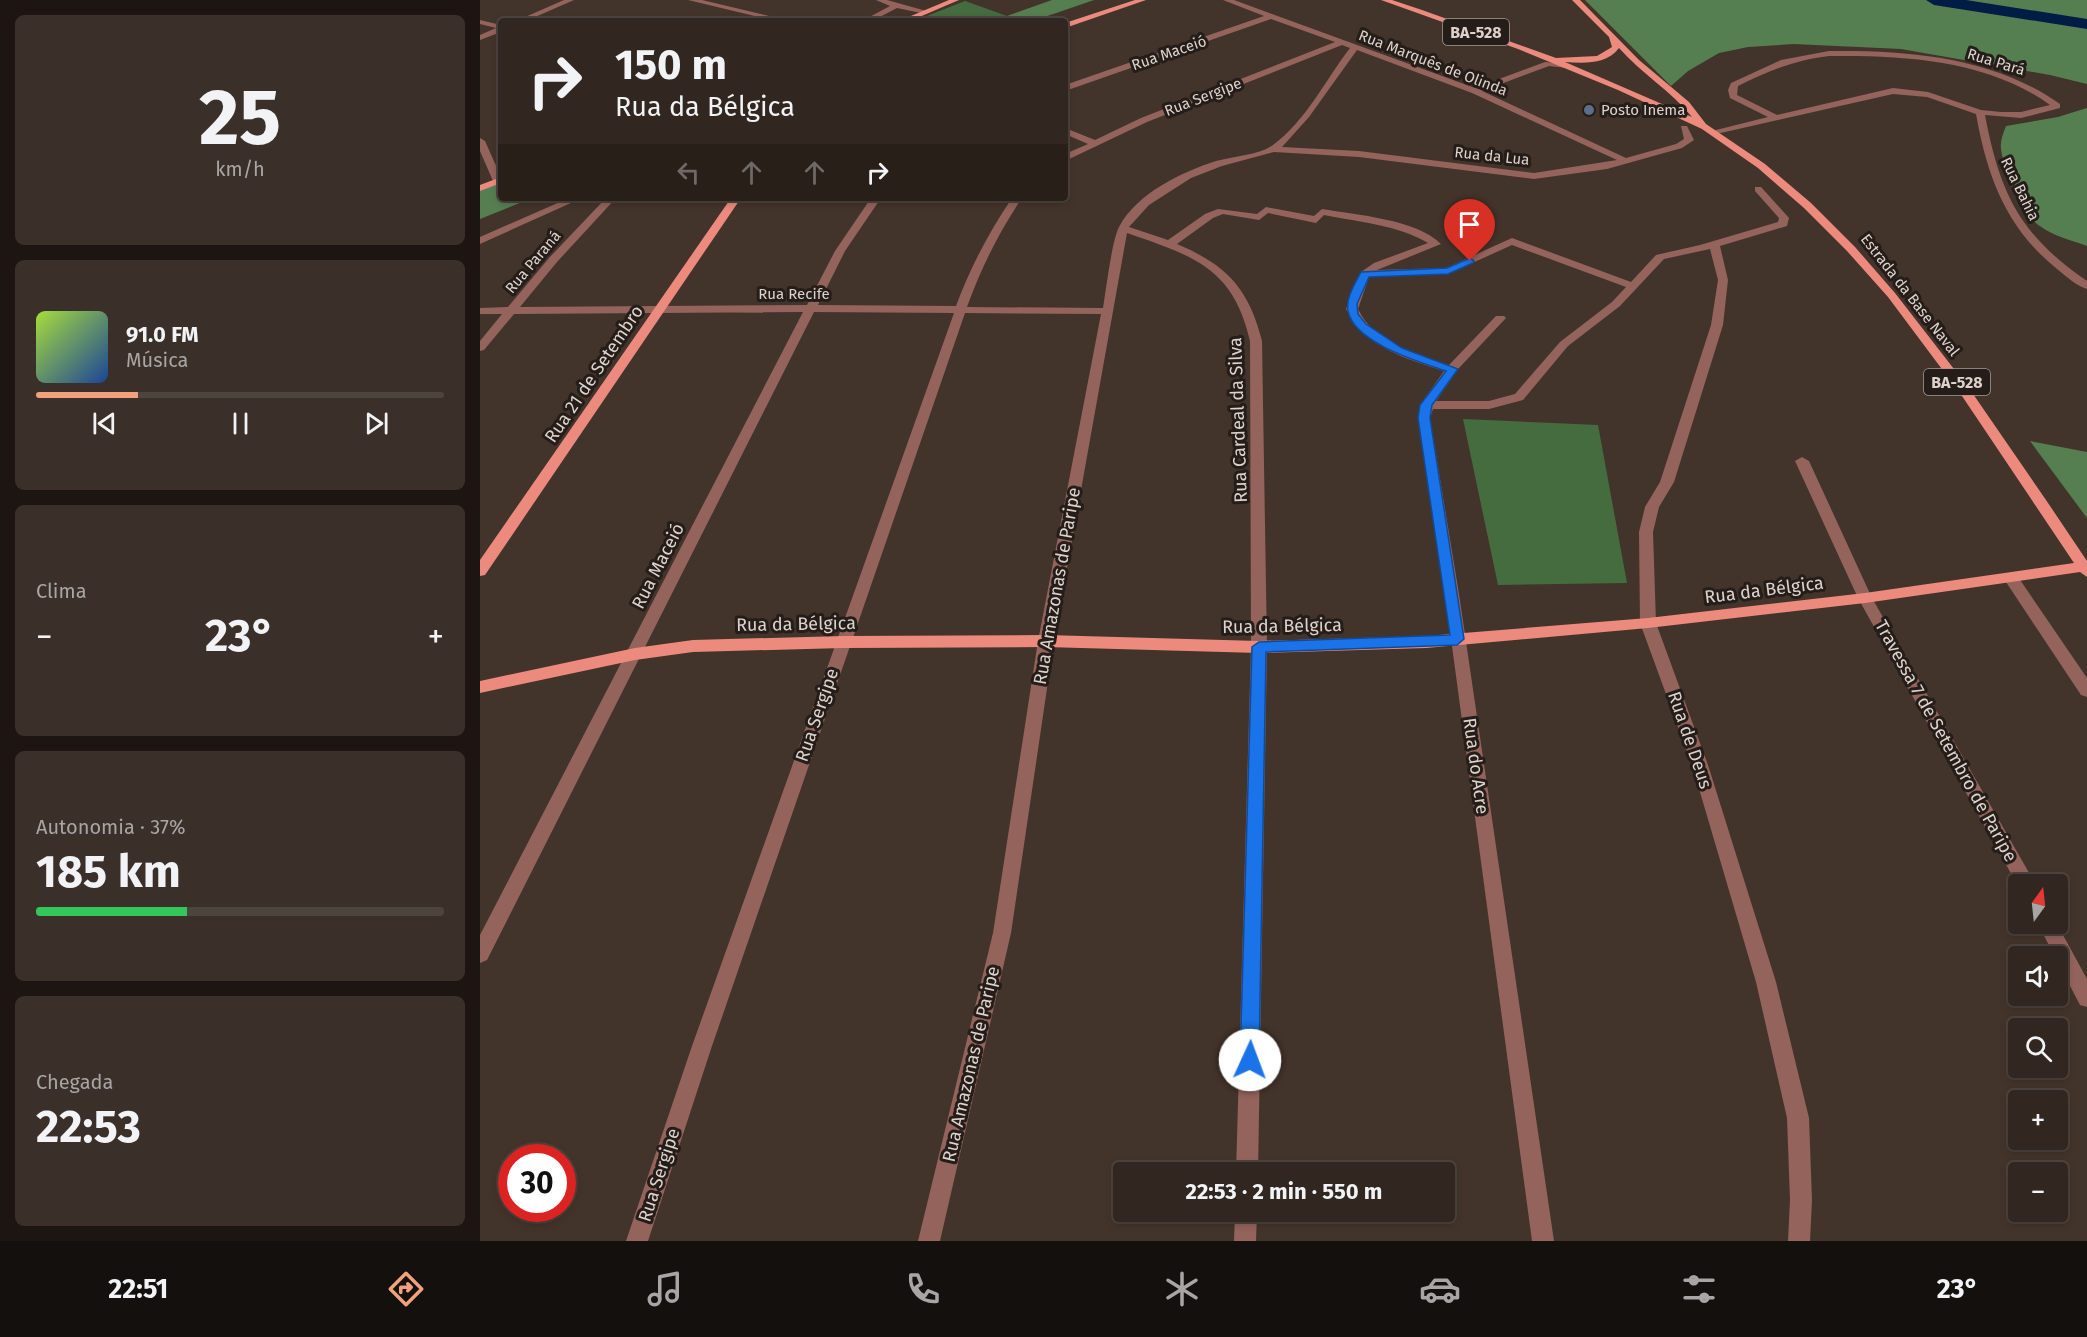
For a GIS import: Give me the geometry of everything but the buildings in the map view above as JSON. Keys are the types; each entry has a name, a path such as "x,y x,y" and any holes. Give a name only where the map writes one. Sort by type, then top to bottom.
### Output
{"main road":[{"path":"911,18 955,0"},
{"path":"1068,25 1142,0"},
{"name":"BA-528","path":"1385,0 1546,60"},
{"path":"1576,0 1636,62 1686,104 1708,129"},
{"path":"1546,60 1605,56 1614,51 1616,47 1613,36"},
{"path":"1567,66 1597,64 1620,57 1624,52 1620,44"},
{"path":"1631,93 1628,85 1639,72 1636,62"},
{"name":"BA-528","path":"1567,66 1708,129"},
{"name":"Estrada da Base Naval","path":"1708,129 1810,206 1847,243 1957,381 2085,569"},
{"path":"480,188 498,181"},
{"name":"Rua 21 de Setembro","path":"480,571 734,201"},
{"name":"Rua da Bélgica","path":"480,687 635,654 693,646 843,642 1046,641 1259,647 1457,639 1648,623 1865,598 2085,569"}],"street":[{"path":"527,18 570,0"},
{"path":"692,0 773,18"},
{"path":"881,0 896,6 926,12"},
{"name":"Rua Marquês de Olinda","path":"1227,0 1475,91 1626,161"},
{"path":"872,18 896,6"},
{"name":"Rua Maceió","path":"1068,87 1272,16"},
{"path":"480,22 498,27"},
{"path":"480,38 498,29"},
{"name":"Rua Sergipe","path":"1068,156 1144,120 1343,42"},
{"name":"Rua Amazonas de Paripe","path":"929,1241 1002,933 1046,641 1123,228 1132,215 1146,202 1180,180 1222,162 1273,149 1294,129 1354,47"},
{"name":"Rua Pará","path":"1708,129 1775,117 1893,91 1928,95 1980,112 2021,115 2057,106 2037,90 1985,71 1905,57 1834,54 1801,57 1761,71 1734,85 1732,94 1736,99 1775,117"},
{"path":"1475,91 1546,60 1567,66"},
{"name":"Rua Bahia","path":"1980,112 1988,155 2022,231 2068,274 2087,286"},
{"name":"Rua da Lua","path":"1273,149 1359,154 1516,175 1554,174 1626,161 1684,144 1689,140 1684,128"},
{"path":"1068,132 1094,143"},
{"path":"480,141 498,179"},
{"path":"489,159 498,155"},
{"path":"1426,405 1489,405 1519,397 1564,344 1616,304 1660,257 1714,244 1784,222 1784,218 1758,189"},
{"path":"480,241 570,201"},
{"name":"Rua Paraná","path":"480,348 554,260 608,201"},
{"name":"Rua Maceió","path":"480,954 840,251 874,201"},
{"name":"Rua Sergipe","path":"637,1241 702,1046 843,642 962,310 982,257 1015,201"},
{"path":"1170,244 1209,216 1222,211 1259,217 1266,210 1316,220 1322,212 1400,229 1429,239 1436,244 1384,263 1365,274 1352,309 1362,326 1399,350 1453,369"},
{"name":"Rua Cardeal da Silva","path":"1123,228 1198,256 1219,271 1237,290 1250,316 1256,341 1259,647 1247,1162"},
{"path":"1365,274 1448,271 1512,241 1633,286"},
{"name":"Rua de Deus","path":"1714,244 1723,280 1717,325 1667,482 1652,507 1646,532 1648,623 1700,765 1766,982 1798,1118 1801,1200 1799,1241"},
{"name":"Rua Recife","path":"480,311 660,309 1107,311"},
{"path":"1426,405 1453,369 1500,318"},
{"name":"Rua do Acre","path":"1426,405 1424,418 1543,1241"},
{"name":"Travessa 7 de Setembro de Paripe","path":"1802,461 1865,598 2021,874"},
{"path":"2012,578 2087,691"},
{"path":"2053,934 2087,999"},
{"path":"1245,1241 1246,1222"}],"green space":[{"path":"1052,0 1094,0 1042,18 1001,18"},
{"path":"1585,0 2087,0 2087,84 2050,75 1901,49 1794,44 1748,47 1719,53 1688,71 1671,86"},
{"path":"965,1 1007,16 1001,18 922,18"},
{"path":"2087,108 2087,246 2062,238 2040,226 2026,212 2014,191 2001,146 2006,126 2058,117"},
{"path":"498,181 498,201 525,201 480,219 480,188"},
{"path":"1463,419 1598,425 1627,583 1498,585"},
{"path":"2030,441 2087,452 2087,518"}],"waterway":[{"path":"1934,0 2087,24"}],"place":[{"name":"Posto Inema","path":"1589,110"}],"route":[{"path":"1250,1060 1259,647 1457,639 1424,418 1426,405 1453,369 1399,350 1373,335 1353,314 1352,304 1365,274 1448,271 1470,261"}]}
